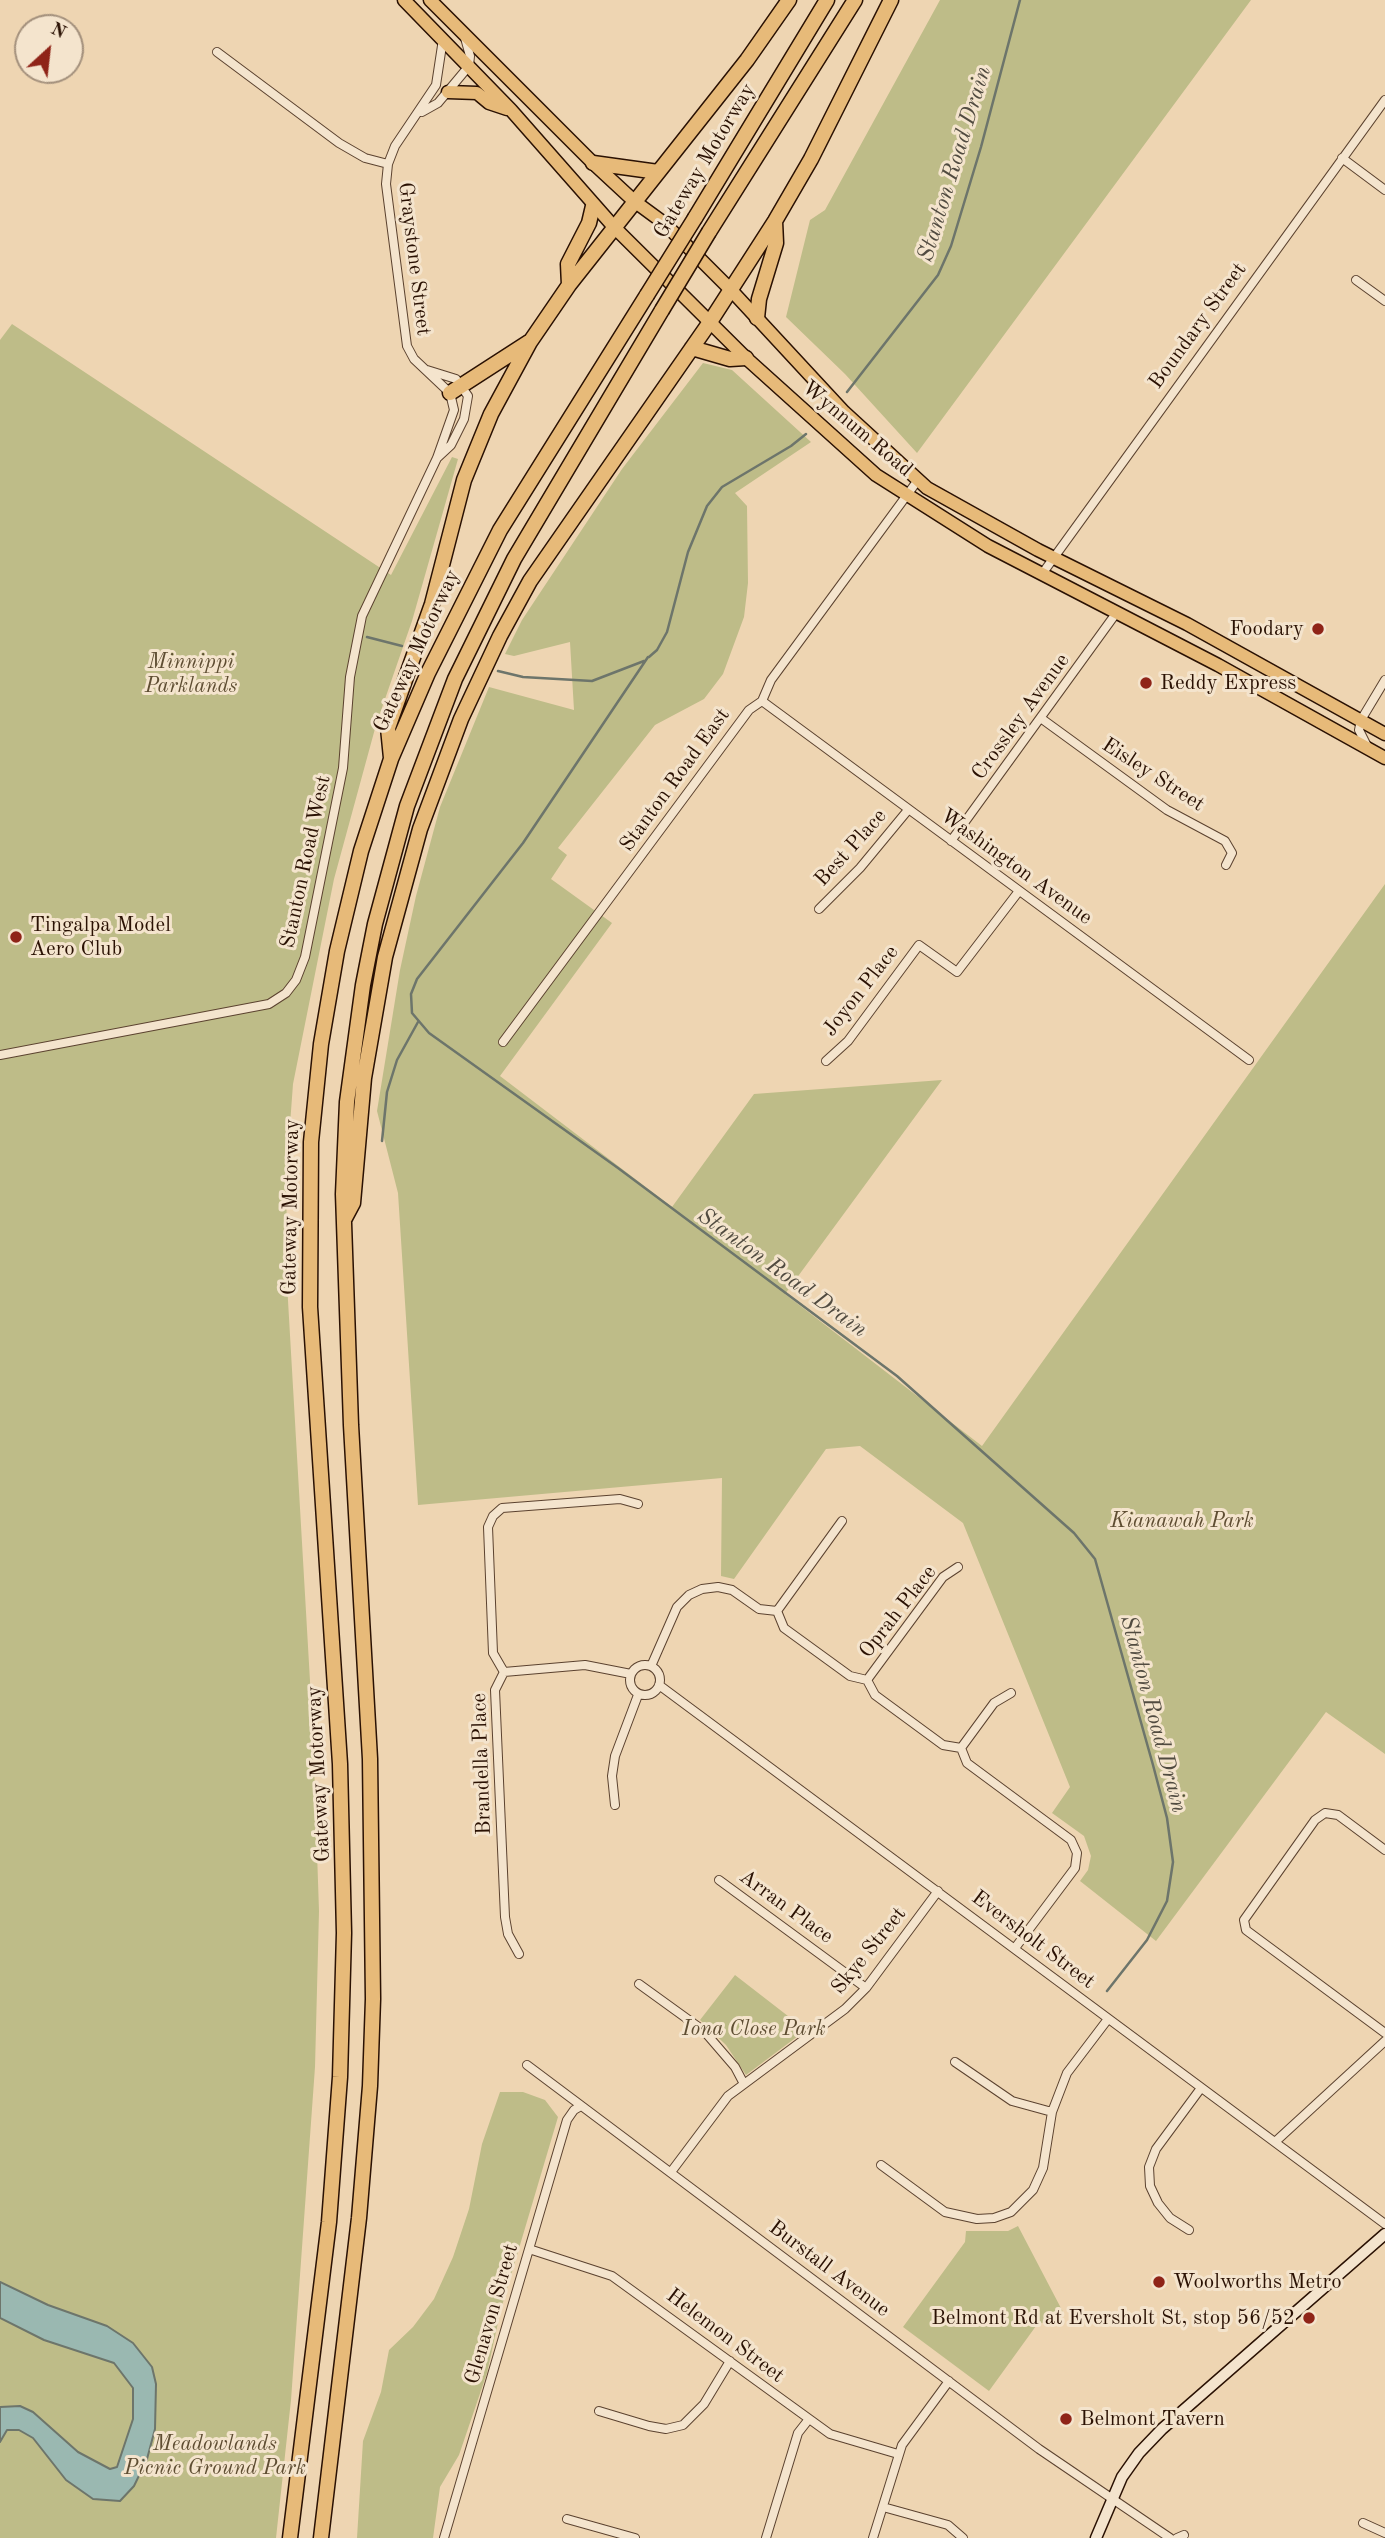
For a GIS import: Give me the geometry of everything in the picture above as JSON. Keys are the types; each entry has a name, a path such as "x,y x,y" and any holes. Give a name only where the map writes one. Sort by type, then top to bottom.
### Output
{"highway":[{"path":"391,759 388,728 432,604 464,480 491,414 530,342 569,285 747,60 789,0"},
{"name":"Gateway Motorway","path":"290,2538 321,2300 340,2077 344,1933 340,1764 310,1307 308,1218 311,1142 321,1044 337,951 362,851 391,759 448,628 500,530 648,295 827,0"},
{"name":"Gateway Motorway","path":"321,2538 359,2218 370,2086 373,1999 371,1773 351,1425 345,1219 347,1102 363,985 392,860 430,742 475,635 514,559 662,310 855,0"},
{"path":"345,1219 353,1203 364,1078 385,957 420,829 461,719 500,636 530,581 710,322 775,221 811,159 891,0"},
{"path":"593,163 658,172"},
{"path":"569,285 568,264 588,227 593,206"},
{"path":"757,318 759,299 776,243 775,221"},
{"path":"456,388 530,342"},
{"path":"692,348 730,359 746,358"}],"main road":[{"name":"Wynnum Road","path":"404,0 511,110 593,206 746,358 855,457 906,496 1042,574 1385,758"},
{"name":"Wynnum Road","path":"430,0 593,163 634,201 664,223 731,290 835,404 918,480 956,506 1187,624 1385,734"},
{"path":"448,92 477,93 489,103 511,110"},
{"path":"1096,2538 1112,2500 1139,2453 1162,2429 1385,2234"}],"street":[{"path":"463,32 469,50 468,66"},
{"name":"Graystone Street","path":"419,114 440,73 443,39"},
{"path":"217,52 338,143 365,158 388,164"},
{"name":"Graystone Street","path":"456,388 427,369 410,353 404,336 387,195 388,164 400,136 419,114 448,92 468,66"},
{"name":"Boundary Street","path":"1042,574 1385,100"},
{"path":"1342,158 1385,190"},
{"path":"1356,280 1385,301"},
{"path":"427,369 443,372 456,388"},
{"name":"Stanton Road West","path":"0,1055 269,1004 286,993 296,980 304,957 343,768 350,677 362,616 437,458 454,410 456,388 468,396 467,414 451,445 437,458"},
{"name":"Stanton Road East","path":"503,1042 749,710 762,701 771,680 918,480"},
{"name":"Crossley Avenue","path":"951,841 1042,719 1116,612"},
{"path":"1368,748 1359,730 1361,720 1385,680"},
{"name":"Washington Avenue","path":"762,701 1249,1060"},
{"name":"Eisley Street","path":"1042,719 1167,810 1225,841 1232,853 1226,865"},
{"name":"Best Place","path":"819,909 867,860 908,810"},
{"name":"Joyon Place","path":"826,1061 848,1041 919,945 957,972 1019,891"},
{"name":"Brandella Place","path":"519,1954 508,1934 505,1917 495,1690 504,1672 493,1653 488,1527 493,1516 502,1508 620,1499 638,1504"},
{"path":"777,1611 842,1521"},
{"name":"Oprah Place","path":"867,1680 943,1577 958,1567"},
{"path":"652,1664 677,1607 689,1595 702,1589 718,1587 732,1590 759,1609 777,1611"},
{"path":"777,1611 784,1628 850,1676 867,1680 875,1695 943,1745 961,1748"},
{"path":"638,1695 630,1685 631,1674 639,1665 652,1664"},
{"path":"638,1695 651,1694 659,1685 660,1674 652,1664"},
{"path":"504,1672 585,1665 631,1674"},
{"name":"Eversholt Street","path":"659,1685 1385,2224"},
{"path":"961,1748 994,1703 1011,1693"},
{"path":"614,1805 612,1776 615,1756 638,1695"},
{"path":"961,1748 967,1763 1071,1840 1077,1853 1075,1868 1015,1948"},
{"path":"1385,1850 1338,1815 1325,1813 1315,1820 1244,1920 1246,1930 1385,2033"},
{"name":"Arran Place","path":"719,1880 866,1988"},
{"name":"Skye Street","path":"671,2172 715,2110 744,2084 845,2009 866,1988 938,1892"},
{"path":"639,1984 704,2031 735,2067 744,2084"},
{"path":"881,2165 946,2212 961,2217 994,2218 1011,2212 1033,2190 1046,2157 1052,2112 1067,2073 1108,2019"},
{"path":"1275,2142 1385,2041"},
{"path":"955,2062 1012,2101 1052,2112"},
{"name":"Burstall Avenue","path":"527,2065 949,2381 1112,2500 1170,2538"},
{"path":"1189,2230 1170,2217 1158,2203 1150,2186 1149,2167 1156,2149 1201,2088"},
{"name":"Glenavon Street","path":"444,2538 567,2120 574,2110 582,2106"},
{"name":"Helemon Street","path":"529,2249 612,2276 830,2434 898,2454"},
{"path":"598,2411 666,2429 683,2425 704,2404 730,2361"},
{"path":"873,2538 898,2454 949,2381"},
{"path":"766,2538 798,2432 809,2419"},
{"path":"883,2507 948,2525 963,2538"},
{"path":"567,2519 635,2538"},
{"path":"1363,2523 1385,2533"}],"green space":[{"path":"940,0 1251,0 917,453 845,374 786,317 810,220 825,210"},
{"name":"Minnippi Parklands","path":"12,324 391,575 452,457 458,459 412,621 376,725 334,879 293,1084 287,1165 286,1266 313,1733 319,1911 315,2067 291,2400 276,2538 0,2538 0,340"},
{"name":"Kianawah Park","path":"703,363 732,370 811,442 735,493 747,506 748,583 744,617 723,674 704,699 655,725 558,848 567,855 551,879 612,923 500,1076 672,1207 754,1094 942,1080 785,1294 982,1446 1385,884 1385,1754 1326,1712 1156,1941 1080,1881 1088,1870 1091,1856 1084,1836 1052,1813 1070,1787 963,1523 860,1446 826,1449 734,1579 721,1576 722,1478 418,1505 398,1193 377,1111 400,970 416,896 440,807 489,687 574,710 570,642 514,656 505,654 522,620 622,469"},
{"name":"Iona Close Park","path":"735,1975 806,2030 746,2075 726,2045 700,2020"},
{"path":"500,2092 523,2092 545,2100 558,2117 501,2309 487,2373 459,2455 440,2487 433,2538 357,2538 363,2441 381,2392 389,2350 413,2327 434,2299 453,2257 469,2209 482,2144"},
{"path":"1018,2226 1063,2312 1036,2326 989,2391 903,2327 965,2242 966,2231 1008,2231"}],"water":[{"path":"0,2282 48,2305 107,2326 133,2343 152,2367 156,2384 155,2429 147,2459 134,2486 120,2501 93,2499 66,2480 33,2438 19,2430 7,2430 0,2442 0,2407 20,2406 33,2412 78,2452 110,2469 117,2467 133,2419 133,2388 114,2363 44,2340 0,2318"}],"waterway":[{"name":"Stanton Road Drain","path":"847,392 938,275 951,246 981,147 1020,0"},
{"name":"Stanton Road Drain","path":"649,657 657,650 667,632 688,552 707,506 722,487 791,446 806,434"},
{"path":"367,637 402,646"},
{"name":"Stanton Road Drain","path":"648,657 523,843 417,979 411,994 412,1013 429,1033 618,1168 897,1376 1074,1533 1095,1559 1167,1818 1173,1862 1167,1901 1147,1940 1107,1991"},
{"name":"Stanton Road Drain","path":"498,671 523,677 592,681 644,661"},
{"path":"382,1141 387,1092 397,1060 418,1022"}],"place":[{"name":"Foodary","path":"1318,629"},
{"name":"Reddy Express","path":"1146,683"},
{"name":"Tingalpa Model Aero Club","path":"16,937"},
{"name":"Woolworths Metro","path":"1159,2282"},
{"name":"Belmont Rd at Eversholt St, stop 56/52","path":"1309,2318"},
{"name":"Belmont Tavern","path":"1066,2419"}],"park label":[{"name":"Meadowlands Picnic Ground Park","path":"215,2456"}]}
